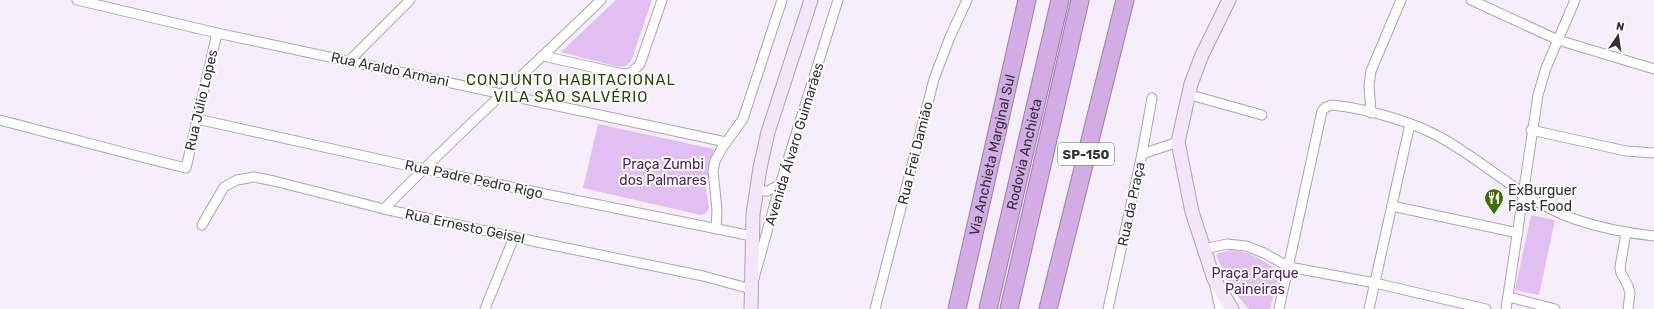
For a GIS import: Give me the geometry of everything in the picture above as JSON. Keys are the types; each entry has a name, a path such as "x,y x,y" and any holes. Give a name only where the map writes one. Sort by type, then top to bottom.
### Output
{"highway":[{"name":"Via Anchieta Marginal Sul","path":"957,309 1027,0"},
{"name":"Rodovia Anchieta","path":"988,309 1060,0"},
{"name":"Rodovia Anchieta","path":"1010,309 1080,0"},
{"name":"SP-150","path":"1048,309 1125,0"}],"street":[{"name":"Rua Araldo Armani","path":"77,0 217,33 350,60 726,142"},
{"path":"350,60 410,0"},
{"path":"384,209 501,93 543,56 601,0"},
{"path":"543,56 623,74 631,73 640,64 662,0"},
{"path":"716,229 717,210 713,171 715,161 726,142 743,119 782,0"},
{"name":"Avenida Álvaro Guimarães","path":"751,309 752,236 756,191 768,132 811,0"},
{"name":"Avenida Álvaro Guimarães","path":"751,289 780,185 838,0"},
{"name":"Rua Frei Damião","path":"875,309 934,79 950,37 967,0"},
{"path":"1220,309 1214,279 1192,212 1180,163 1178,142 1188,94 1202,55 1228,0"},
{"path":"1372,113 1369,85 1371,71 1401,0"},
{"path":"1471,0 1558,40 1654,70"},
{"path":"1506,309 1518,233 1531,130 1538,95 1546,68 1575,0"},
{"name":"Rua Júlio Lopes","path":"0,120 186,168 217,33"},
{"path":"1188,94 1262,114"},
{"name":"Rua da Praça","path":"1108,309 1142,154 1152,98"},
{"path":"1279,309 1322,111 1326,107 1332,105 1372,113 1410,124 1434,134 1523,192 1573,219 1626,232 1654,236"},
{"name":"Rua Padre Pedro Rigo","path":"197,119 423,169 752,236"},
{"path":"1369,309 1410,124"},
{"path":"1531,130 1619,149 1654,153"},
{"path":"1142,154 1178,142"},
{"name":"Rua Ernesto Geisel","path":"202,225 224,187 237,180 248,178 274,180 384,209 703,276 751,289"},
{"path":"756,191 767,191 780,185"},
{"path":"1392,206 1518,233"},
{"path":"1626,232 1620,267 1621,273 1630,293 1628,309"},
{"path":"485,309 514,237"},
{"path":"1204,249 1227,244 1246,246 1264,253 1289,267 1375,284 1486,309"},
{"path":"1214,279 1232,309"},
{"path":"1509,297 1555,309"}],"green space":[{"path":"616,0 652,0 631,61 626,66 619,67 561,52"},
{"name":"Praça Zumbi dos Palmares","path":"598,124 714,149 706,188 709,208 706,213 701,215 583,188"},
{"path":"1531,215 1555,220 1539,295 1515,290"},
{"name":"Praça Parque Paineiras","path":"1231,250 1251,254 1280,272 1270,309 1249,309 1234,290 1216,254"}],"place":[{"name":"ExBurguer Fast Food","path":"1494,215"}],"district":[{"name":"CONJUNTO HABITACIONAL VILA SÃO SALVÉRIO","path":"571,88"}]}
